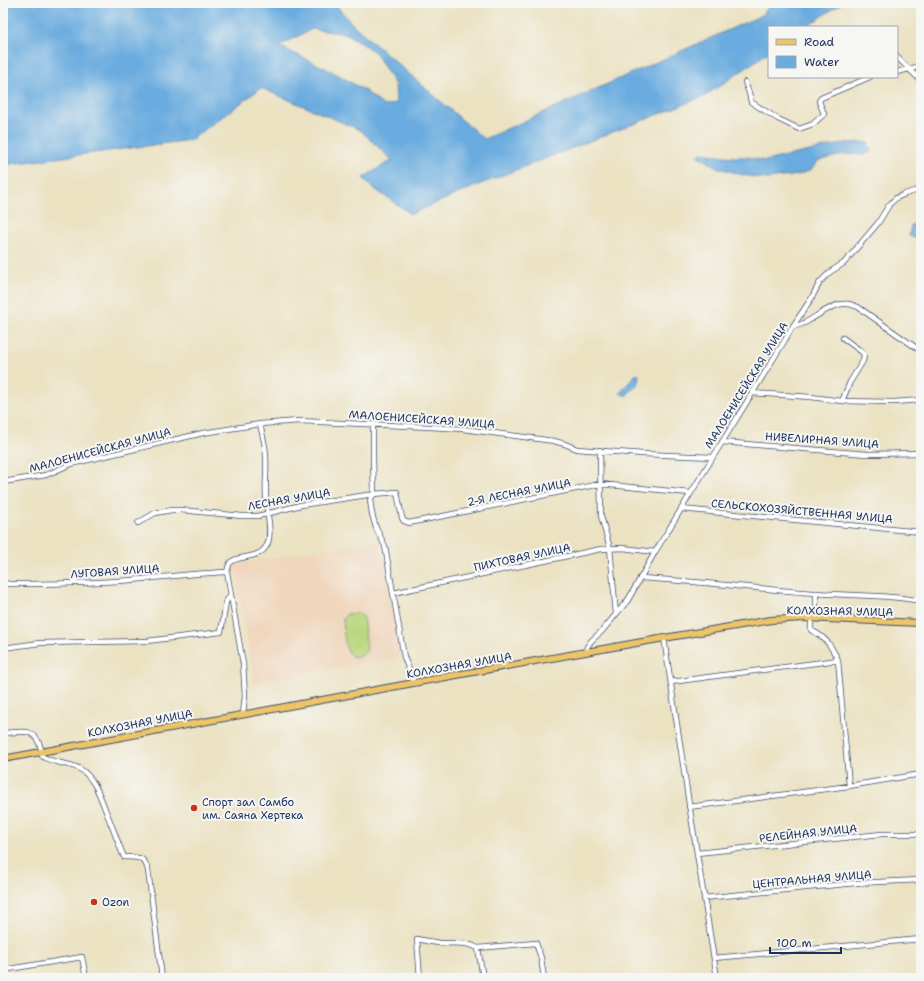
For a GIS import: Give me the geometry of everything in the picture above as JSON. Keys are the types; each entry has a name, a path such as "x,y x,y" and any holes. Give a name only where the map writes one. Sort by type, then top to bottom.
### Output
{"main road":[{"name":"КОЛХОЗНАЯ УЛИЦА","path":"3,759 414,683 771,620 813,618 921,623"}],"street":[{"path":"898,58 921,81"},
{"path":"898,72 921,66"},
{"path":"744,82 751,102 778,119 799,129 813,124 824,114 819,100 821,98 868,78"},
{"name":"МАЛОЕНИСЕЙСКАЯ УЛИЦА","path":"3,482 46,475 71,464 203,433 260,424 299,421 462,429 554,441 577,449 713,457 786,340 820,282 830,272 844,262 878,223 896,198 921,189"},
{"path":"793,326 803,324 836,306 850,304 858,307 918,349"},
{"path":"842,401 850,382 864,358 862,352 843,338"},
{"path":"752,393 812,396 842,401 894,402 921,400"},
{"path":"243,714 245,696 243,664 227,572 230,563 234,560 257,555 262,552 268,544 268,514 265,496 266,455 260,424"},
{"path":"374,424 374,494 370,500 372,514 376,528 385,546 404,657 414,683"},
{"name":"НИВЕЛИРНАЯ УЛИЦА","path":"722,442 867,454 921,453"},
{"path":"600,450 601,516 610,548 616,614"},
{"path":"587,652 587,647 591,641 602,631 628,600 690,493 713,457"},
{"name":"2-Я ЛЕСНАЯ УЛИЦА","path":"374,494 397,492 402,518 404,521 409,523 600,484 690,493"},
{"name":"ЛЕСНАЯ УЛИЦА","path":"138,523 155,513 172,510 258,516 301,505 374,494"},
{"name":"СЕЛЬСКОХОЗЯЙСТВЕННАЯ УЛИЦА","path":"681,509 921,532"},
{"name":"ПИХТОВАЯ УЛИЦА","path":"393,593 610,548 655,552"},
{"name":"ЛУГОВАЯ УЛИЦА","path":"3,583 68,584 227,572"},
{"path":"640,578 816,593 901,597 921,601"},
{"path":"816,593 810,630 821,635 830,646 838,660 849,786"},
{"path":"3,648 40,643 147,641 221,632 226,602 231,594"},
{"path":"664,638 689,807 717,978"},
{"path":"671,682 838,660"},
{"path":"3,732 25,731 31,733 36,737 42,752 42,756 81,769 88,776 98,791 124,858 140,858 144,860 147,865 162,978"},
{"path":"689,807 849,786 921,774"},
{"name":"РЕЛЕЙНАЯ УЛИЦА","path":"697,852 882,834 921,834"},
{"name":"ЦЕНТРАЛЬНАЯ УЛИЦА","path":"704,898 856,883 921,880"},
{"path":"420,978 417,939 439,943 471,944 478,948 536,943 541,958 544,978"},
{"path":"714,958 921,939"},
{"path":"478,948 483,978"},
{"path":"3,970 82,957 86,978"}],"shaded area":[{"path":"379,540 402,657 254,683 234,564"}],"green space":[{"path":"360,613 363,617 367,650 362,655 356,657 352,656 346,648 343,619 347,614"}],"water":[{"path":"3,3 334,3 353,25 484,139 762,15 772,3 842,3 808,26 768,26 768,53 705,96 478,185 411,214 373,188 363,178 392,160 360,130 261,88 191,140 3,165","holes":["312,29 347,34 375,52 395,85 396,103 384,106 364,90 335,73 279,46"]},
{"path":"845,143 868,143 871,152 862,155 845,154 818,161 811,170 798,175 767,179 743,175 719,168 698,156 701,153 748,157 765,161"},
{"path":"921,223 921,240 909,236 911,225"},
{"path":"636,374 639,375 638,384 626,396 620,393"}],"place":[{"name":"Спорт зал Самбо им. Саяна Хертека","path":"194,808"},
{"name":"Ozon","path":"94,902"}]}
